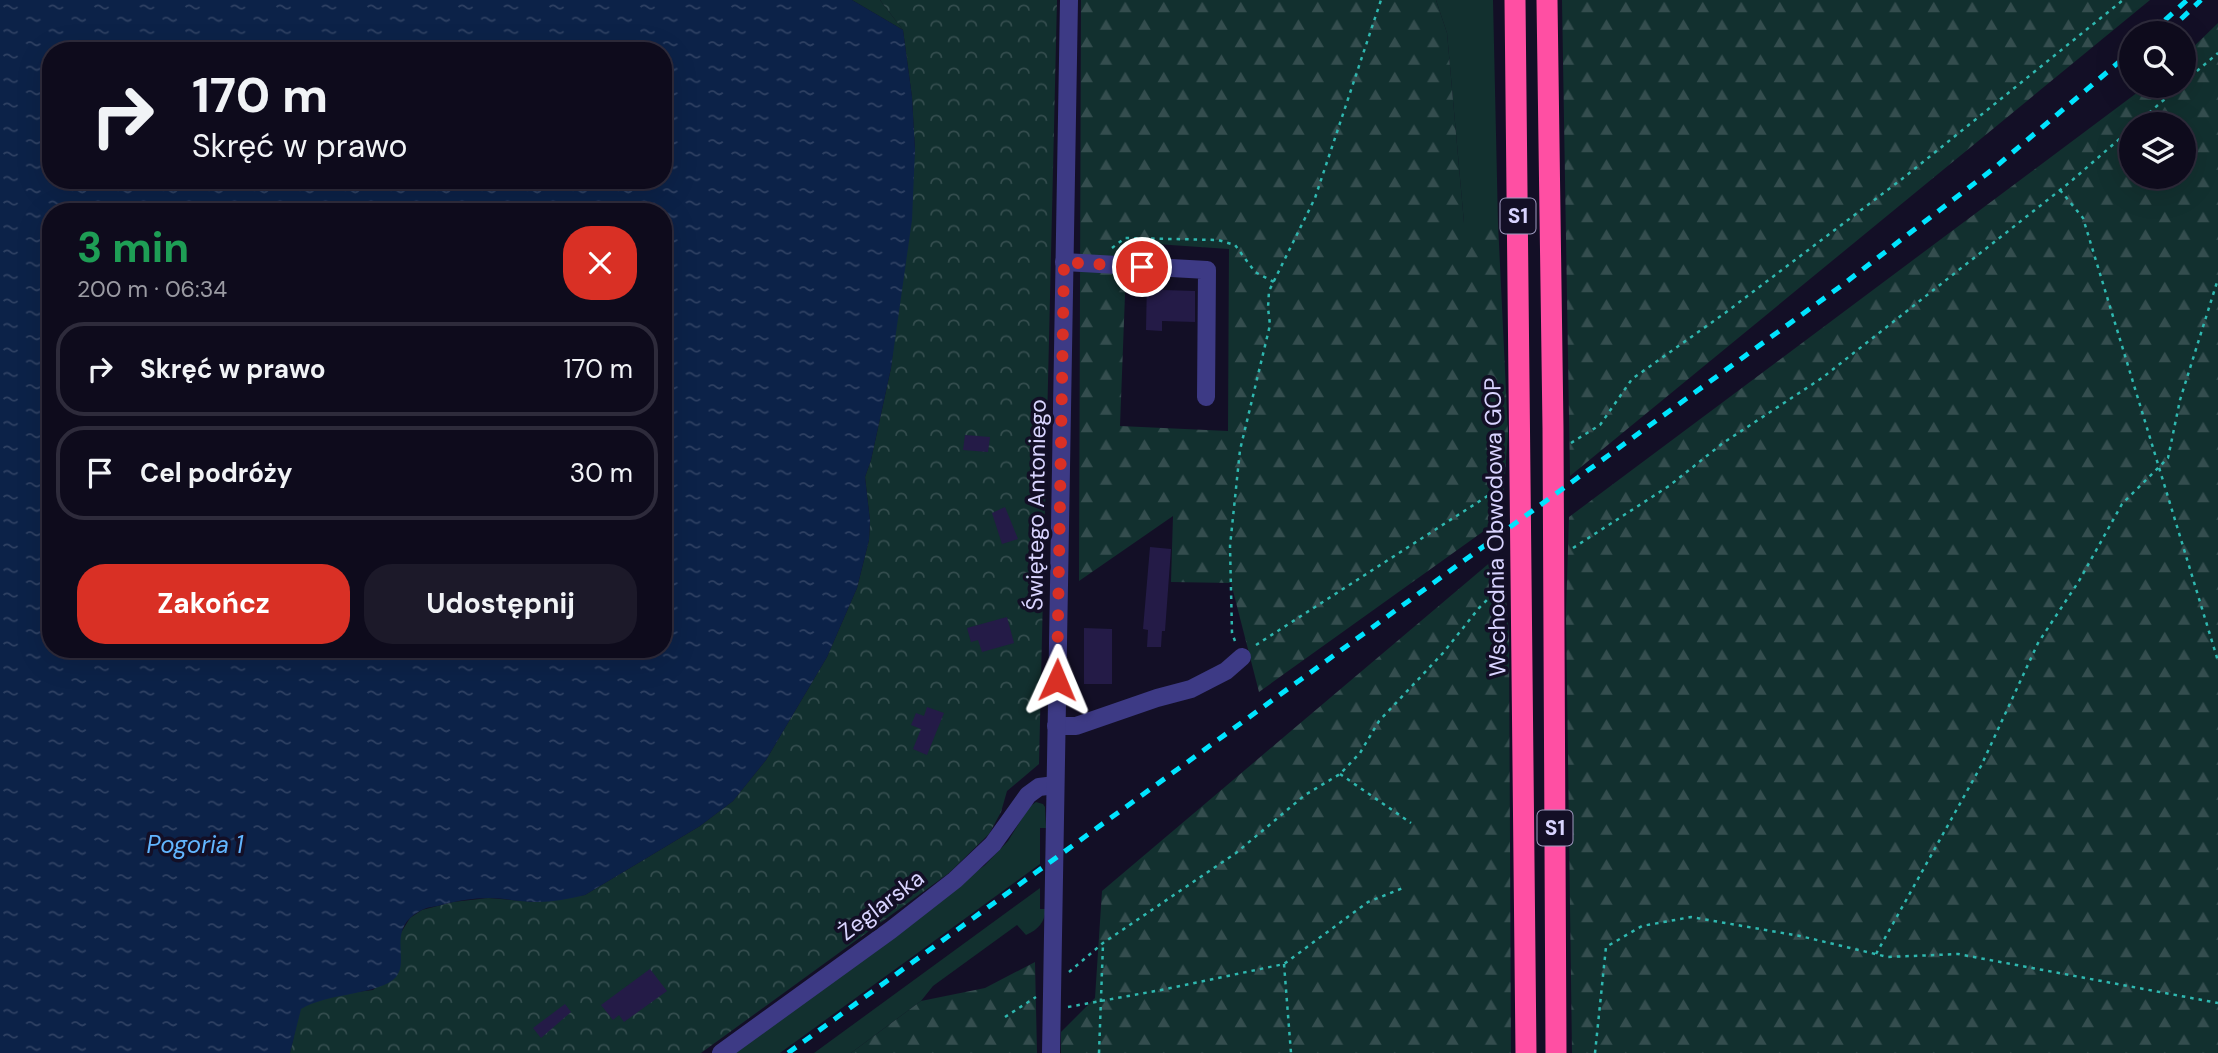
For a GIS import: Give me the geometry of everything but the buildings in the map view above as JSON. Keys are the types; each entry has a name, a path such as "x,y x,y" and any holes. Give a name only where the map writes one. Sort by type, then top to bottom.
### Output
{"highway":[{"name":"Wschodnia Obwodowa GOP","path":"1516,0 1526,1053"},
{"name":"S1","path":"1547,0 1553,428 1556,1053"}],"street":[{"name":"Świętego Antoniego","path":"1051,1053 1069,0"},
{"path":"1064,262 1207,270 1206,397"},
{"path":"1056,726 1076,726 1191,689 1226,671 1242,657"},
{"name":"Żeglarska","path":"721,1053 891,930 955,880 993,844 1028,795 1039,787 1055,785"}],"path":[{"path":"1381,0 1315,198 1269,292 1270,325 1240,450 1230,545 1232,633 1242,657 1253,647 1507,484"},
{"path":"1565,447 1600,425 1632,379 1725,313 1902,179 2123,0"},
{"path":"2196,72 2218,53"},
{"path":"2150,112 2166,98"},
{"path":"1570,550 1669,486 1723,443 1822,378 2060,190 2119,139"},
{"path":"2060,190 2083,218 2218,661"},
{"path":"1107,265 1112,247 1125,238 1218,240 1235,245 1255,272 1274,282"},
{"path":"1876,954 1981,766 2038,643 2079,581 2122,504 2168,458 2180,400 2218,279"},
{"path":"1005,1017 1052,987 1103,943 1236,853 1305,795 1340,774 1360,753 1379,721 1443,653 1479,608 1511,585"},
{"path":"1340,774 1411,823"},
{"path":"1051,1010 1284,964 1368,902 1403,888"},
{"path":"1595,1053 1606,947 1642,926 1691,917 1800,936 1888,957 1958,954 2218,1003"},
{"path":"1099,1053 1103,943"},
{"path":"1284,964 1291,1053"}],"green space":[{"path":"852,0 880,0 903,30"},
{"path":"880,0 1057,0 1039,764 1007,791 1001,812 989,834 949,873 701,1053 290,1053 300,1009 313,1001 373,990 400,967 399,936 410,918 422,910 453,902 488,898 536,902 585,895 700,826 733,801 766,760 827,657 857,588 869,540 870,521 865,477 891,368 915,150 912,97 903,30"},
{"path":"1081,0 1436,0 1447,33 1464,223 1498,223 1508,433 1502,518 1259,692 1231,583 1171,582 1173,516 1079,581","holes":["1127,242 1229,249 1228,431 1120,426"]},
{"path":"1436,0 1493,0 1498,223 1464,223 1447,33"},
{"path":"1562,0 2150,0 2124,21 2119,21 2119,25 1570,476"},
{"path":"2218,23 2218,1053 1572,1053 1566,612 1569,517 2130,98 2196,98 2196,44"},
{"path":"1502,557 1509,633 1511,1053 1061,1053 1061,1032 1095,998 1102,891 1493,560"},
{"path":"1036,802 1045,807 1046,828 1040,828 1040,864 780,1053 734,1053 985,865 1008,841 1029,807"},
{"path":"1040,888 1040,909 1046,909 1042,922 1034,930 1026,935 1017,925 933,986 921,1001 851,1053 814,1053"},
{"path":"1035,962 1037,1053 851,1053 921,1001 985,988"}],"water":[{"name":"Pogoria 1","path":"0,0 852,0 903,30 912,97 915,150 912,220 891,368 865,477 870,521 869,540 857,588 827,657 766,760 733,801 700,826 585,895 543,902 477,899 420,911 410,918 401,935 401,962 396,977 378,987 324,1000 301,1009 290,1053 0,1053"}],"railway":[{"path":"2164,21 2187,0"},
{"path":"2181,19 2201,0"},
{"path":"788,1053 1841,286 1993,169 2119,62"}],"route":[{"path":"1057,680 1064,262 1142,267"}]}
